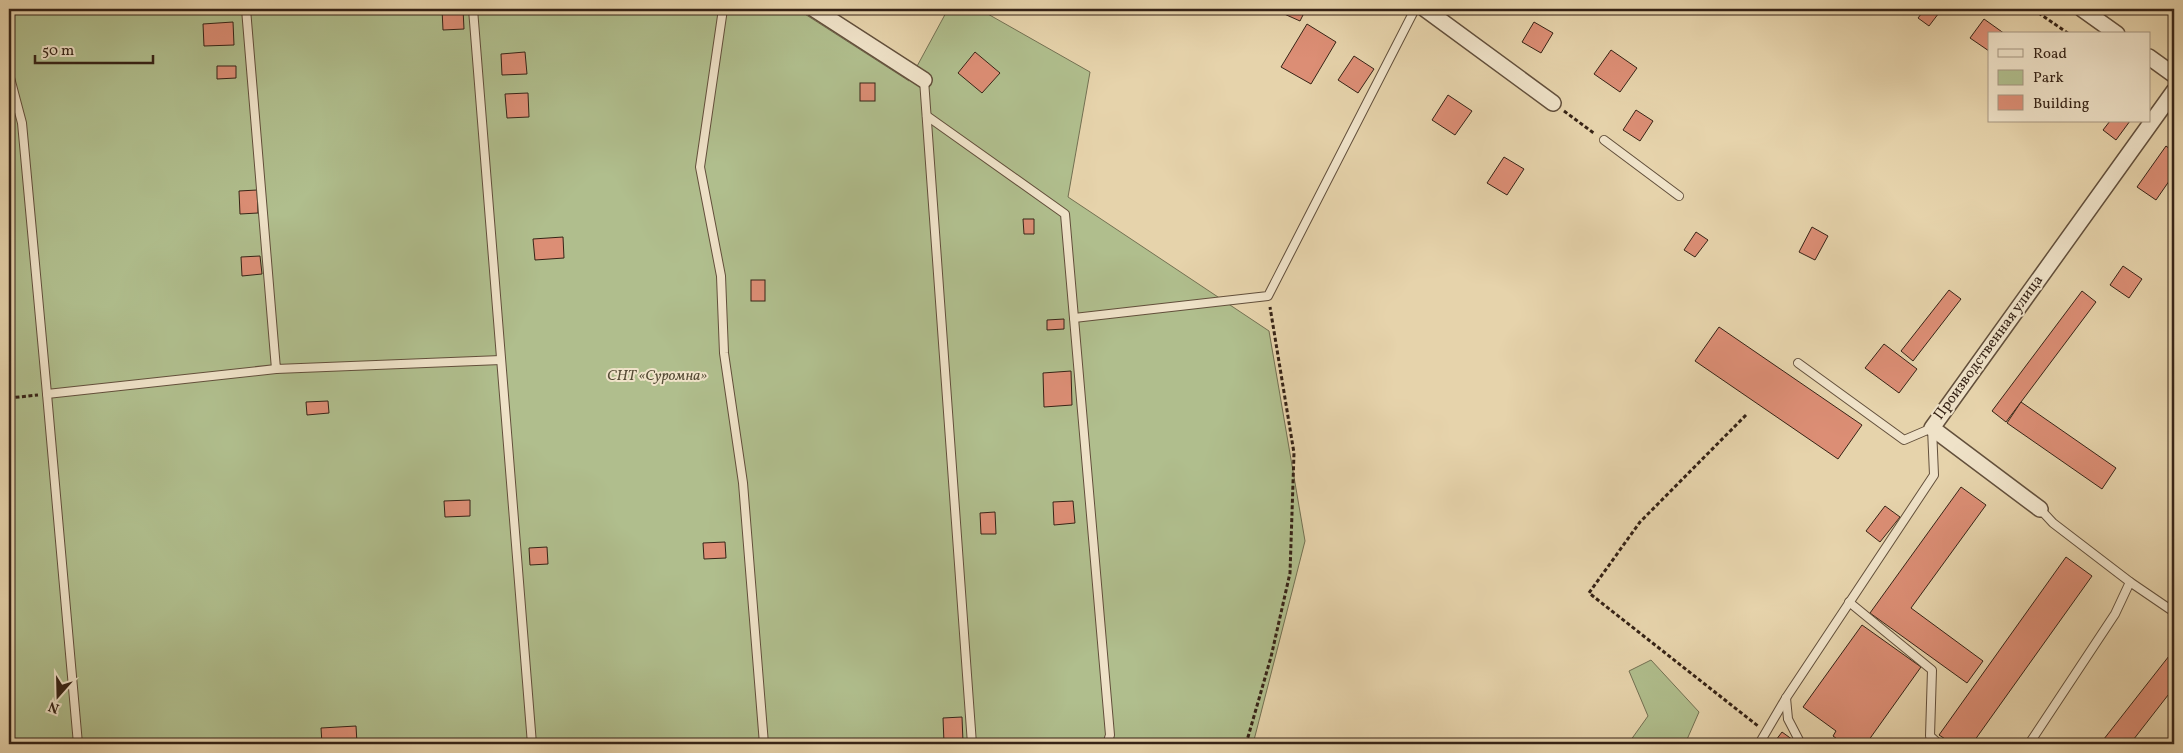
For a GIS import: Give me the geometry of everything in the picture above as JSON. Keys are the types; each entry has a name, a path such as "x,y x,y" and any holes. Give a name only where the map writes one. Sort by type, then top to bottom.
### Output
{"street":[{"path":"814,9 924,80"},
{"path":"1425,9 1554,103"},
{"path":"2082,9 2114,32"},
{"path":"2150,58 2174,75"},
{"name":"Производственная улица","path":"1932,428 2174,91"},
{"path":"1932,428 2040,510"}],"lane":[{"path":"246,9 276,368"},
{"path":"473,9 532,744"},
{"path":"723,9 700,167 721,276 724,352 743,482 764,744"},
{"path":"1074,318 1268,296 1415,9"},
{"path":"9,74 22,123 48,394 78,744"},
{"path":"924,80 972,744"},
{"path":"927,116 1065,214 1110,735 1106,744"},
{"path":"1604,140 1679,196"},
{"path":"48,394 276,368 501,360"},
{"path":"1798,363 1904,440 1932,428"},
{"name":"Производственная улица","path":"1759,744 1786,698 1934,475 1932,428"},
{"path":"2040,510 2053,523 2130,582 2174,612"},
{"path":"2029,744 2115,614 2130,582"},
{"path":"1849,602 1932,670 1930,736 1939,744"},
{"path":"1786,698 1788,719 1801,744"}],"path":[{"path":"2034,9 2066,32"},
{"path":"1554,103 1604,140"},
{"path":"1246,744 1271,657 1290,573 1294,453 1268,296"},
{"path":"9,398 48,394"},
{"path":"1746,415 1640,522 1588,593 1766,733"}],"green space":[{"name":"СНТ «Суромна»","path":"9,9 797,9 909,81 948,9 979,9 1090,72 1068,197 1269,331 1305,541 1253,744 9,744"},
{"path":"1651,660 1699,712 1685,744 1628,744 1648,716 1629,671"}],"building":[{"path":"442,9 463,9 464,29 443,30"},
{"path":"1273,9 1306,9 1300,21"},
{"path":"1925,9 1942,9 1929,26 1918,18"},
{"path":"1984,19 2002,32 1988,32 1988,50 1970,38"},
{"path":"233,22 234,45 204,46 203,24"},
{"path":"1534,22 1553,33 1541,53 1522,42"},
{"path":"1307,24 1336,42 1311,84 1281,67"},
{"path":"1611,50 1637,68 1620,92 1594,74"},
{"path":"525,52 527,74 502,75 501,54"},
{"path":"975,52 1000,73 982,93 958,73"},
{"path":"1354,56 1374,69 1358,93 1338,80"},
{"path":"217,66 236,66 236,78 217,79"},
{"path":"860,83 875,83 875,101 860,101"},
{"path":"528,93 529,117 507,118 505,94"},
{"path":"1448,95 1472,111 1455,135 1432,120"},
{"path":"1636,110 1653,121 1640,141 1623,130"},
{"path":"2109,122 2129,122 2116,140 2103,130"},
{"path":"2166,146 2174,152 2174,174 2156,200 2137,187"},
{"path":"1504,157 1524,169 1507,195 1487,183"},
{"path":"257,190 258,213 240,214 239,191"},
{"path":"1023,219 1034,219 1034,234 1024,234"},
{"path":"1812,227 1828,236 1815,260 1799,252"},
{"path":"1696,232 1708,240 1695,257 1684,250"},
{"path":"563,237 564,258 535,260 533,239"},
{"path":"260,256 262,274 242,276 241,257"},
{"path":"2123,266 2142,279 2129,298 2110,285"},
{"path":"751,280 765,280 765,301 751,301"},
{"path":"1949,290 1961,299 1913,361 1901,351"},
{"path":"2082,291 2096,302 2006,422 1992,411"},
{"path":"1064,319 1064,329 1047,330 1047,320"},
{"path":"1719,327 1862,425 1838,459 1695,361"},
{"path":"1884,344 1917,369 1899,393 1865,368"},
{"path":"1071,371 1072,405 1044,407 1043,373"},
{"path":"328,401 329,413 307,415 306,402"},
{"path":"2021,402 2116,468 2102,489 2007,423"},
{"path":"1961,487 1986,505 1911,608 1983,661 1967,683 1870,613"},
{"path":"470,500 470,516 445,517 444,501"},
{"path":"1073,501 1075,523 1054,525 1053,502"},
{"path":"1885,506 1900,517 1880,542 1866,531"},
{"path":"995,512 996,534 981,534 980,513"},
{"path":"725,542 726,558 704,559 703,543"},
{"path":"547,547 548,564 530,565 529,548"},
{"path":"2066,557 2092,576 1972,744 1953,744 1939,735"},
{"path":"1862,625 1921,667 1866,744 1844,744 1833,736 1836,731 1803,707"},
{"path":"2169,656 2174,661 2174,691 2172,690 2130,744 2100,744"},
{"path":"962,717 963,742 944,743 943,718"},
{"path":"356,726 357,743 322,744 321,728"},
{"path":"1782,732 1793,740 1790,744 1773,744"}]}
